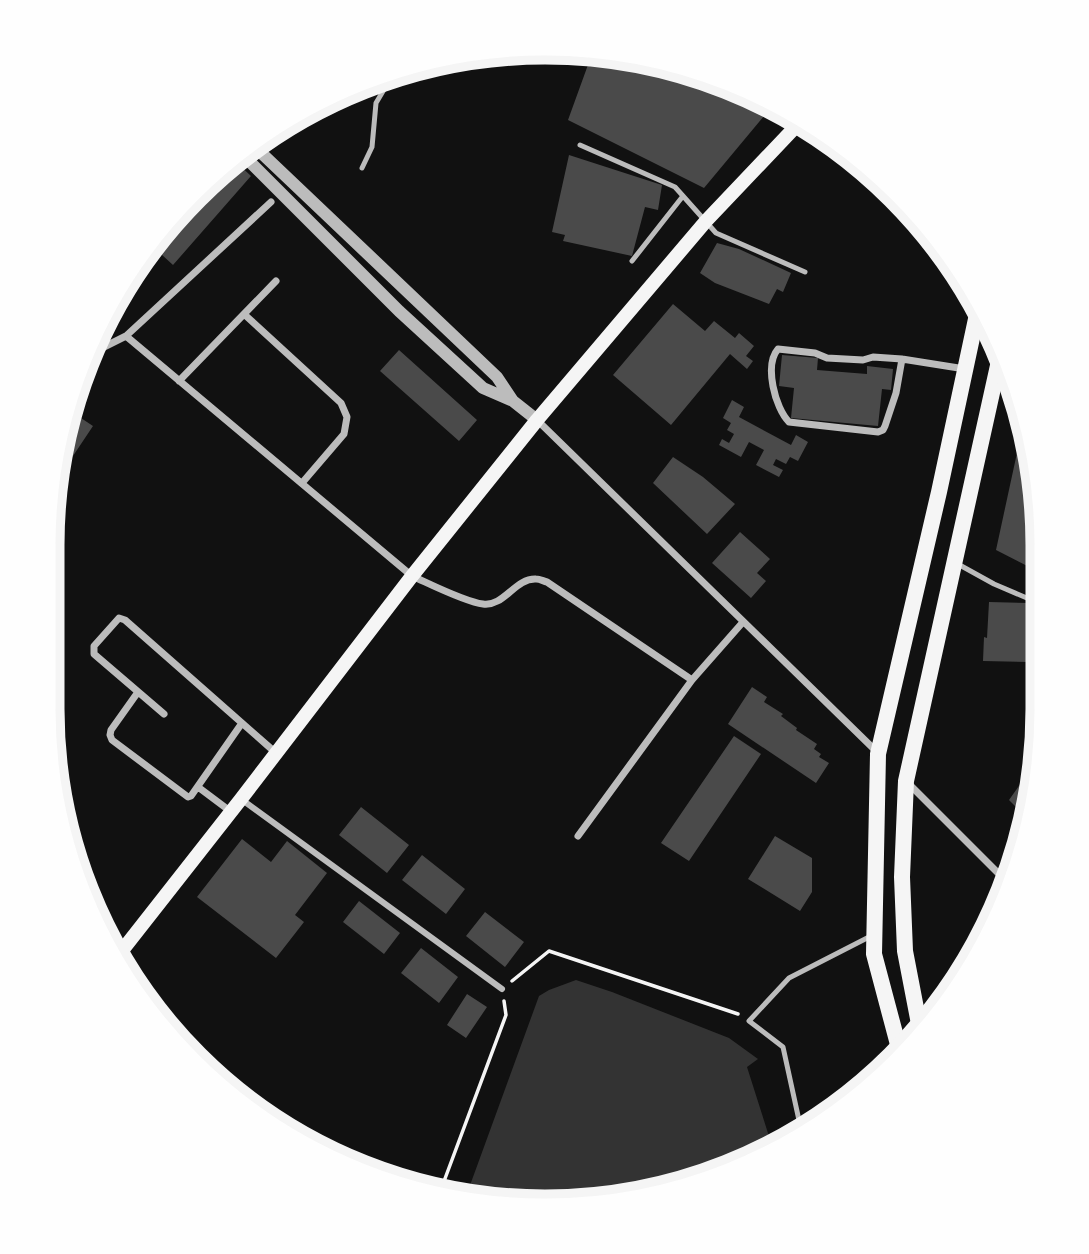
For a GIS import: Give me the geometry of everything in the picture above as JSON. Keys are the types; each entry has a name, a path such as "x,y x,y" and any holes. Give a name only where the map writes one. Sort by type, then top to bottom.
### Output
{"main road":[{"path":"123,950 412,576 537,420 706,221 794,128"},
{"path":"897,1041 874,954 878,754 975,323"},
{"path":"918,1018 905,951 902,877 906,781 997,370"}],"street":[{"path":"260,152 497,377 513,401"},
{"path":"248,160 399,311 483,388 513,401 537,420 878,754"},
{"path":"101,349 126,336 271,202"},
{"path":"179,381 276,281"},
{"path":"245,315 341,403 347,417 344,434 302,483"},
{"path":"126,336 412,576 485,605 500,600 517,586 534,578 547,582 692,680"},
{"path":"447,355 460,342"},
{"path":"902,359 889,415 883,430 878,432 789,422 775,397 772,361 774,352 778,349 815,353 827,358 902,359 966,369"},
{"path":"164,714 94,654 94,646 119,618 276,753"},
{"path":"578,836 692,680 743,622"},
{"path":"138,692 111,730 110,736 184,795 191,796 242,723"},
{"path":"906,781 1000,875"},
{"path":"198,787 231,812"},
{"path":"241,799 502,989"}],"lane":[{"path":"362,167 372,147 376,103 386,86"},
{"path":"580,145 676,187 716,233 805,272"},
{"path":"632,261 683,196"},
{"path":"994,383 1004,389"},
{"path":"955,562 994,584 1030,599"},
{"path":"799,1122 783,1047 749,1021 789,978 874,934"}],"path":[{"path":"443,1183 506,1015 502,989 549,951 736,1012 749,1021"}],"shaded area":[{"path":"576,980 729,1038 758,1059 747,1067 770,1139 700,1169 639,1185 544,1194 469,1188 539,996"}],"building":[{"path":"589,62 670,76 730,96 766,114 704,188 568,120"},
{"path":"569,155 662,185 658,210 645,207 632,256 563,241 565,235 552,232"},
{"path":"241,167 251,176 173,265 158,251 202,202"},
{"path":"717,243 739,249 791,273 783,292 777,289 769,304 715,283 700,273"},
{"path":"673,304 705,331 714,321 735,338 739,333 754,346 746,356 753,361 747,369 730,354 671,425 613,375"},
{"path":"399,350 477,420 459,441 380,371"},
{"path":"782,355 818,358 817,370 867,374 867,366 893,369 891,390 882,389 878,426 791,418 794,388 779,386"},
{"path":"732,400 744,407 739,417 791,445 796,435 808,442 798,461 790,457 786,464 776,459 773,465 783,470 779,477 756,465 764,450 749,442 741,457 719,445 722,439 729,443 734,434 727,430 731,423 723,418"},
{"path":"77,415 93,426 66,466"},
{"path":"1019,445 1028,513 1030,567 996,550"},
{"path":"673,457 703,477 735,504 707,534 653,483"},
{"path":"740,532 770,559 757,573 766,581 751,598 712,563"},
{"path":"989,602 1030,603 1028,662 983,661 984,637 987,638"},
{"path":"752,687 767,697 764,702 783,714 781,716 797,728 796,730 817,744 814,749 821,754 819,757 829,763 816,783 728,724"},
{"path":"734,736 761,754 689,861 661,843"},
{"path":"1024,779 1019,810 1009,800"},
{"path":"361,807 409,845 387,873 339,835"},
{"path":"775,836 812,858 812,892 800,911 748,879"},
{"path":"242,839 271,862 287,841 327,873 295,915 304,922 276,958 197,897"},
{"path":"422,855 465,889 446,914 402,880"},
{"path":"359,901 400,933 384,954 343,922"},
{"path":"485,912 524,942 505,967 466,936"},
{"path":"421,948 458,977 439,1003 401,973"},
{"path":"467,994 487,1007 466,1038 447,1025"}]}
